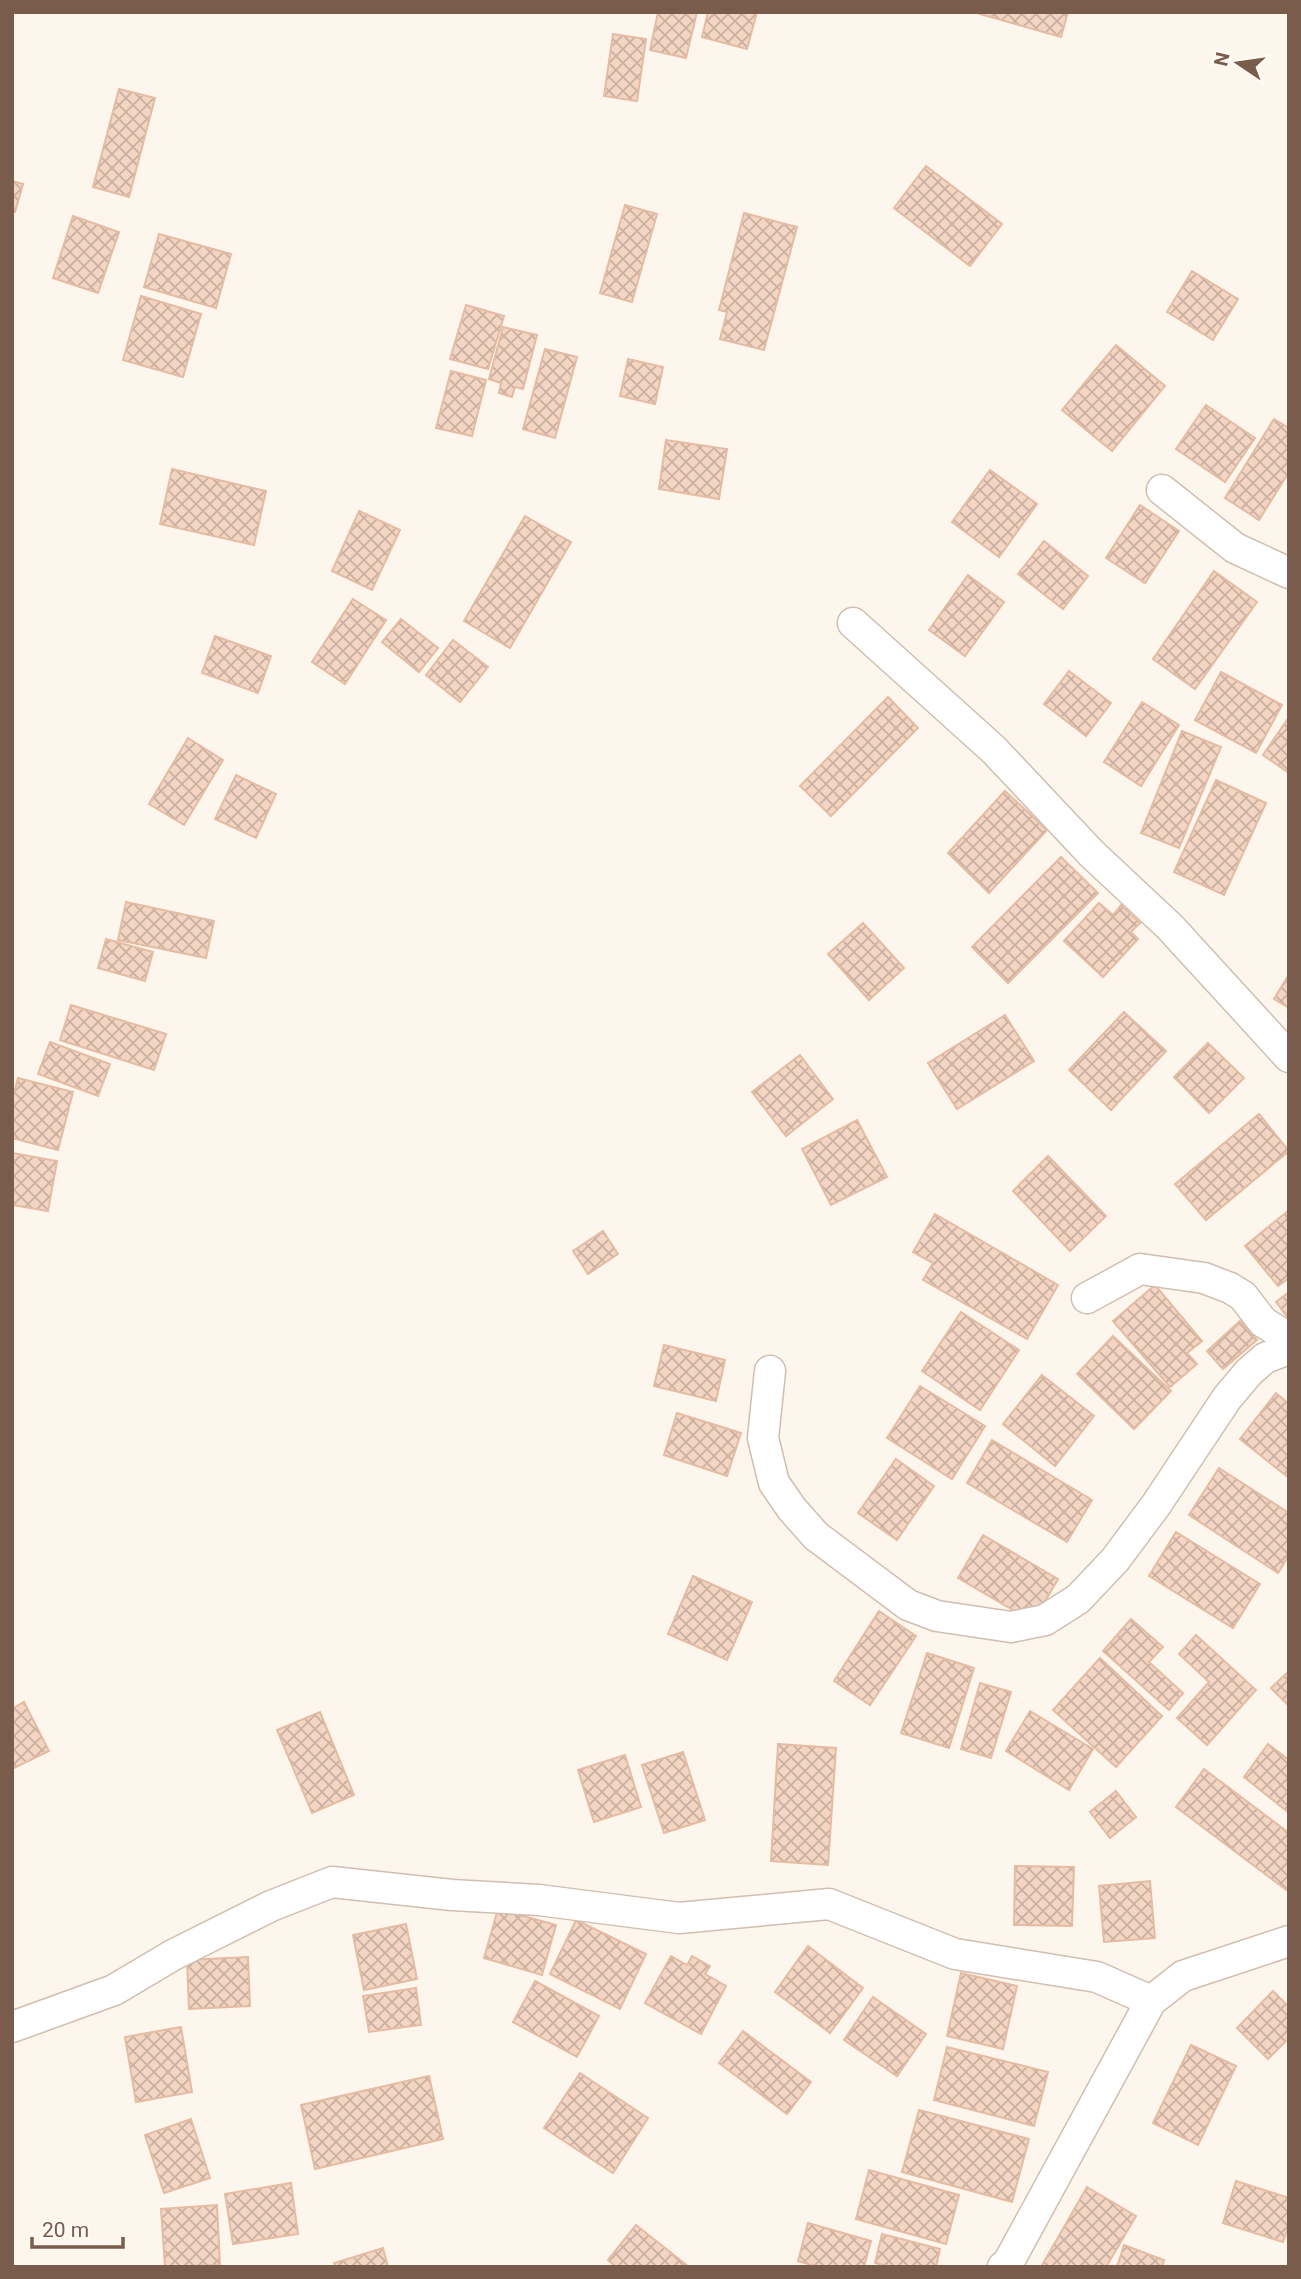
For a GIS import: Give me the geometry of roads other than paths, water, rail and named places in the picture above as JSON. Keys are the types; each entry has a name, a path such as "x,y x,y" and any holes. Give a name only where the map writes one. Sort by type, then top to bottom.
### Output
{"street":[{"path":"1162,490 1235,548 1289,573"},
{"path":"853,623 994,750 1092,854 1170,927 1289,1058"},
{"path":"1087,1298 1140,1269 1204,1278 1242,1296 1263,1322 1289,1338"},
{"path":"770,1371 763,1438 774,1483 816,1536 908,1605 937,1616 1011,1627 1045,1620 1079,1599 1115,1560 1156,1505 1227,1398 1265,1358 1289,1349"},
{"path":"12,2027 114,1990 173,1955 271,1906 332,1882 452,1895 538,1900 679,1918 830,1904 956,1954 1097,1977 1151,2001"},
{"path":"1003,2267 1151,2001 1184,1976 1289,1941"}]}
